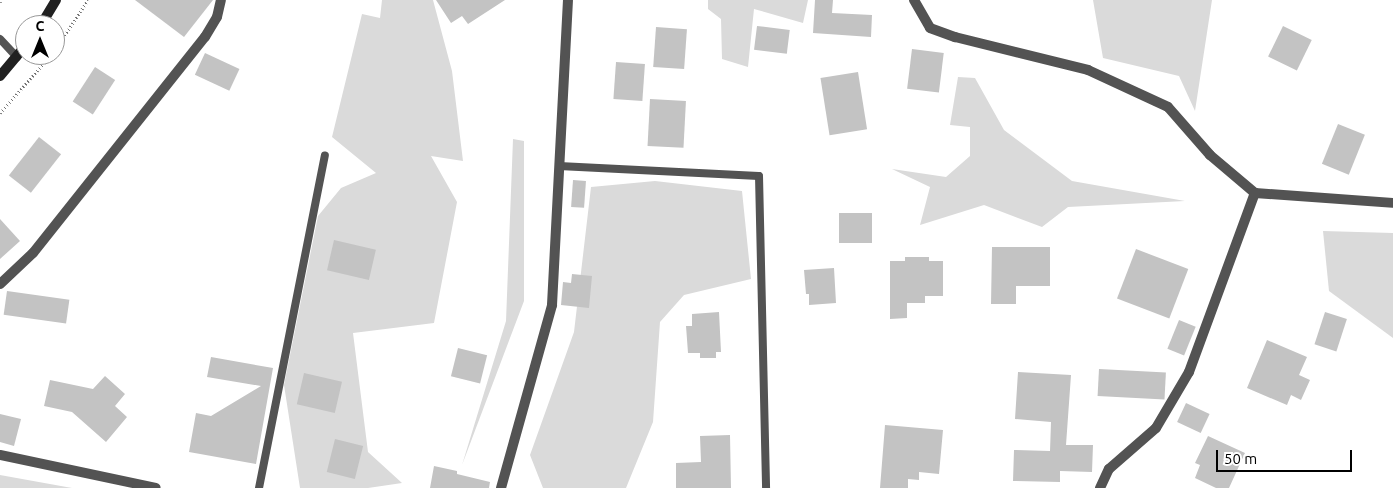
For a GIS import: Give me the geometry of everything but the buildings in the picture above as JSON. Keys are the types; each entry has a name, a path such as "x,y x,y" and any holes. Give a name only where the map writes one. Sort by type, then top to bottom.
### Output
{"main road":[{"path":"46,15 56,0"},
{"path":"0,76 15,60"}],"street":[{"path":"0,284 33,253 205,37 217,17 221,0"},
{"path":"501,488 552,304 568,0"},
{"path":"914,0 930,28 954,37 1088,70 1168,107 1210,155 1255,193 1393,203"},
{"path":"1100,488 1109,469 1156,428 1189,372 1255,193"},
{"path":"0,455 156,488"}],"lane":[{"path":"0,39 15,56"},
{"path":"259,488 325,155"},
{"path":"559,166 759,176 766,488"}],"path":[{"path":"65,35 88,0"},
{"path":"0,113 42,65"}],"shaded area":[{"path":"382,0 433,0 452,71 463,161 431,156 457,202 434,323 353,333 368,452 402,483 368,488 300,488 284,385 318,216 341,188 376,173 332,137 362,14 380,18"},
{"path":"708,0 808,0 803,23 754,9 748,67 722,59 721,19 708,9"},
{"path":"1093,0 1212,0 1195,111 1179,76 1103,58"},
{"path":"958,77 975,78 1004,130 1072,181 1185,201 1068,207 1042,227 984,205 920,225 930,187 892,169 946,177 970,156 970,127 950,125"},
{"path":"513,139 524,141 524,301 462,465 506,321"},
{"path":"655,181 742,191 751,279 684,295 660,322 653,422 626,488 543,488 530,455 574,332 591,187"},
{"path":"1323,231 1393,233 1393,338 1329,291"},
{"path":"0,475 72,488 0,488"}]}
